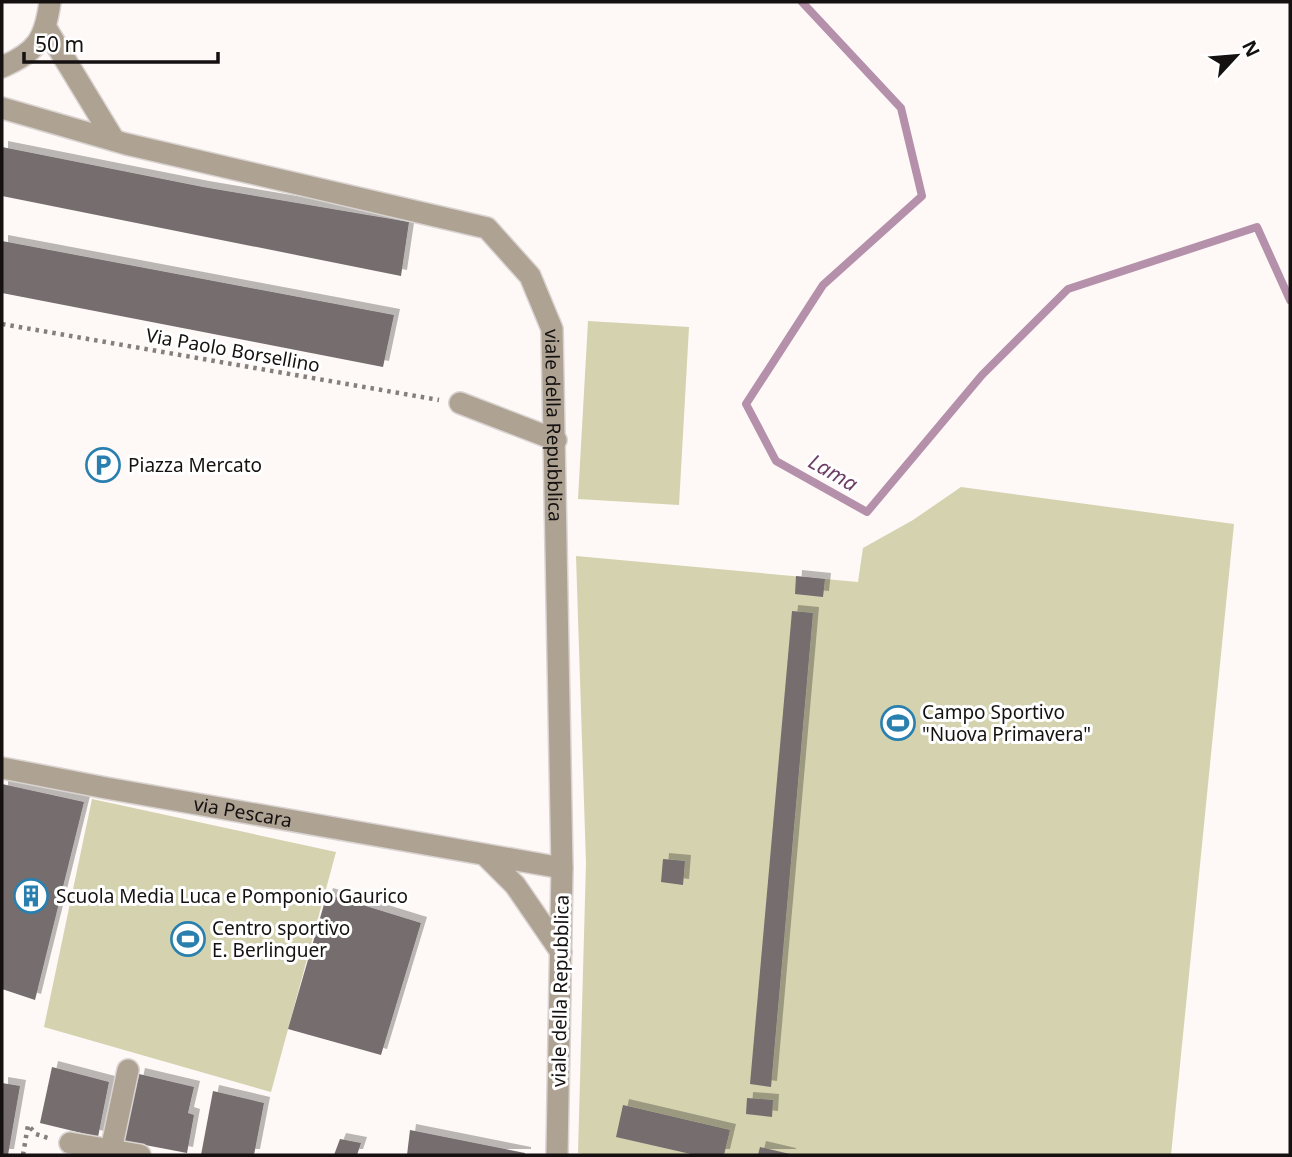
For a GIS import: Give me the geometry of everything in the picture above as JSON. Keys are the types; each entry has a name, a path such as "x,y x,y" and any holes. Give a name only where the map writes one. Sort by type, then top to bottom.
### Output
{"street":[{"path":"2,67 34,47 46,28 50,2"},
{"path":"46,28 114,141"},
{"name":"viale della Repubblica","path":"2,106 114,141 487,228 530,276 552,329 556,440 562,868 557,1155"},
{"name":"viale della Repubblica","path":"460,403 556,440"},
{"name":"via Pescara","path":"2,768 562,868"},
{"path":"485,855 515,886 561,952"},
{"path":"111,1152 128,1070"},
{"path":"70,1143 140,1155"}],"path":[{"name":"Via Paolo Borsellino","path":"2,324 460,403"},
{"path":"23,1155 28,1125 36,1135 70,1143"}],"shaded area":[{"path":"588,321 689,327 679,505 578,499"},
{"name":"Campo Sportivo \"Nuova Primavera\"","path":"961,487 1234,524 1171,1155 578,1153 586,863 576,556 858,582 863,548 913,520"},
{"name":"Centro sportivo E. Berlinguer","path":"92,799 336,852 271,1092 44,1027"}],"building":[{"path":"2,147 203,187 409,222 401,276 2,196"},
{"path":"2,241 394,315 383,367 2,293"},
{"path":"796,576 825,579 823,597 795,594"},
{"path":"792,611 813,613 771,1087 750,1084"},
{"name":"Scuola Media Luca e Pomponio Gaurico","path":"2,784 84,802 35,1000 2,989"},
{"path":"663,859 685,861 683,885 661,882"},
{"path":"327,894 421,923 381,1055 288,1029"},
{"path":"52,1067 109,1082 98,1137 40,1123"},
{"path":"139,1074 194,1087 188,1113 194,1115 187,1153 124,1141"},
{"path":"2,1083 20,1086 8,1155 2,1155"},
{"path":"213,1091 264,1103 254,1155 201,1155"},
{"path":"747,1098 773,1100 772,1117 746,1114"},
{"path":"623,1105 730,1130 724,1155 695,1155 616,1137"},
{"path":"410,1130 525,1153 525,1155 407,1155"},
{"path":"340,1139 361,1143 357,1155 334,1155"},
{"path":"760,1147 790,1154 790,1155 758,1155"}],"waterway":[{"name":"Lama","path":"802,2 901,108 922,196 823,285 746,404 776,461 867,512 982,375 1068,289 1257,227 1290,300"}],"place":[{"name":"Piazza Mercato","path":"103,465"},
{"name":"Campo Sportivo \"Nuova Primavera\"","path":"898,723"},
{"name":"Scuola Media Luca e Pomponio Gaurico","path":"31,896"},
{"name":"Centro sportivo E. Berlinguer","path":"188,939"}]}
